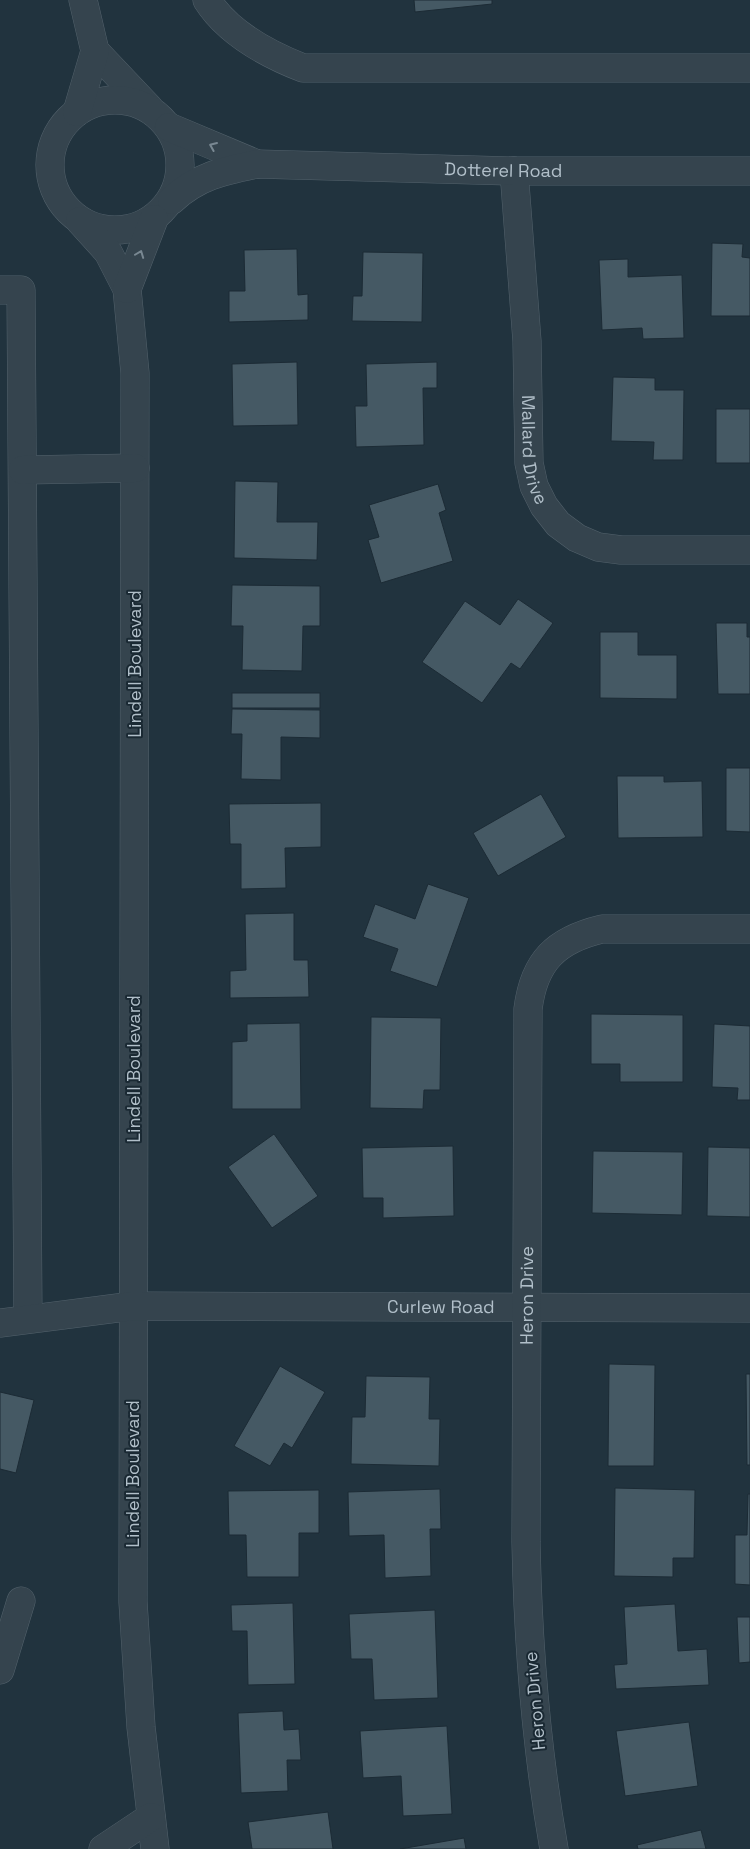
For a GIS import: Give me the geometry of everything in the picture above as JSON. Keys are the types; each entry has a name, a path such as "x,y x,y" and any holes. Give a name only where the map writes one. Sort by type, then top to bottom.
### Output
{"street":[{"path":"77,112 95,51 83,0"},
{"path":"207,0 217,16 271,56 303,68 750,68"},
{"path":"95,51 159,118 180,150 181,176 163,209 130,229 105,230 80,221 61,204 51,181 50,155 59,131 77,112 100,101 126,101 159,118"},
{"name":"Dotterel Road","path":"159,118 257,164"},
{"name":"Dotterel Road","path":"163,209 184,188 216,172 257,164 514,170 750,171"},
{"name":"Mallard Drive","path":"514,170 527,341 529,464 534,486 544,506 558,524 576,538 598,547 621,550 750,550"},
{"name":"Lindell Boulevard","path":"127,289 163,209"},
{"name":"Lindell Boulevard","path":"80,221 108,252 127,289 135,373 133,1602 141,1727 155,1849"},
{"path":"0,290 21,290 28,1319"},
{"path":"23,470 135,468"},
{"name":"Heron Drive","path":"554,1849 537,1737 528,1626 528,1009 531,987 541,965 557,947 578,934 602,929 750,929"},
{"name":"Curlew Road","path":"0,1323 133,1306 750,1308"},
{"path":"0,1670 21,1601"},
{"path":"103,1849 151,1817"}],"building":[{"path":"414,0 492,0 492,4 415,12"},
{"path":"712,243 743,244 742,257 750,258 750,316 711,316"},
{"path":"297,249 298,295 308,294 308,320 229,322 229,291 245,291 244,250"},
{"path":"363,252 423,253 422,322 352,321 353,296 362,296"},
{"path":"628,259 628,277 682,275 684,338 643,339 642,328 602,330 599,260"},
{"path":"297,362 298,425 233,426 232,364"},
{"path":"437,362 437,388 423,388 424,445 356,447 355,406 367,406 366,364"},
{"path":"613,377 655,378 655,390 684,390 683,460 653,460 654,442 611,441"},
{"path":"716,409 750,409 750,463 716,463"},
{"path":"235,481 278,482 277,522 318,522 317,560 234,558"},
{"path":"438,484 446,510 439,513 453,561 381,583 368,540 379,537 369,505"},
{"path":"232,585 320,586 320,626 303,626 302,671 242,670 243,626 231,626"},
{"path":"518,599 553,623 520,669 511,663 482,703 422,662 465,601 500,625"},
{"path":"716,623 747,623 747,637 750,637 750,694 718,694"},
{"path":"600,632 638,632 638,655 677,655 677,699 600,698"},
{"path":"232,693 320,693 320,708 232,708"},
{"path":"232,709 320,710 320,738 281,737 281,780 241,779 242,734 231,734"},
{"path":"726,768 750,768 750,832 726,831"},
{"path":"617,776 664,776 664,782 702,781 703,837 618,838"},
{"path":"541,794 566,837 498,876 473,833"},
{"path":"321,803 321,847 285,848 286,888 241,889 241,844 230,844 229,804"},
{"path":"428,884 469,898 437,987 390,971 398,949 363,937 375,904 415,919"},
{"path":"294,913 294,960 308,960 309,997 230,998 230,971 246,970 245,914"},
{"path":"591,1014 683,1015 683,1082 620,1082 620,1064 591,1064"},
{"path":"371,1017 441,1018 440,1090 424,1090 423,1109 370,1108"},
{"path":"300,1023 301,1109 232,1109 232,1042 247,1041 247,1024"},
{"path":"714,1024 750,1026 750,1100 737,1100 738,1088 712,1087"},
{"path":"274,1134 318,1196 272,1228 228,1167"},
{"path":"453,1146 454,1216 383,1218 383,1198 363,1198 362,1148"},
{"path":"708,1147 750,1148 750,1217 707,1216"},
{"path":"593,1151 683,1152 682,1215 592,1213"},
{"path":"609,1364 655,1365 654,1466 608,1466"},
{"path":"280,1366 325,1392 292,1448 284,1443 270,1466 234,1446"},
{"path":"746,1374 750,1374 750,1465 747,1465"},
{"path":"366,1376 430,1377 429,1419 440,1419 439,1466 351,1464 352,1417 365,1417"},
{"path":"0,1392 34,1400 16,1473 0,1469"},
{"path":"615,1488 695,1490 694,1558 673,1558 673,1577 614,1576"},
{"path":"440,1489 441,1529 430,1529 431,1576 385,1578 384,1535 349,1536 348,1492"},
{"path":"319,1490 319,1533 299,1533 299,1577 247,1577 246,1535 229,1535 228,1491"},
{"path":"748,1494 750,1494 750,1585 735,1584 735,1535 747,1535"},
{"path":"293,1603 295,1684 248,1685 247,1631 232,1631 231,1605"},
{"path":"675,1604 678,1651 707,1649 709,1685 616,1689 614,1665 627,1664 624,1607"},
{"path":"435,1610 438,1698 374,1700 372,1659 351,1659 349,1614"},
{"path":"737,1617 750,1617 750,1662 739,1663"},
{"path":"283,1711 284,1730 299,1729 301,1760 287,1760 288,1791 241,1793 238,1713"},
{"path":"689,1722 698,1786 625,1796 616,1731"},
{"path":"447,1726 452,1814 403,1816 401,1776 363,1778 360,1731"},
{"path":"328,1812 333,1849 252,1849 248,1822"},
{"path":"701,1830 706,1849 638,1849 637,1845"},
{"path":"464,1838 466,1849 400,1849"}]}
